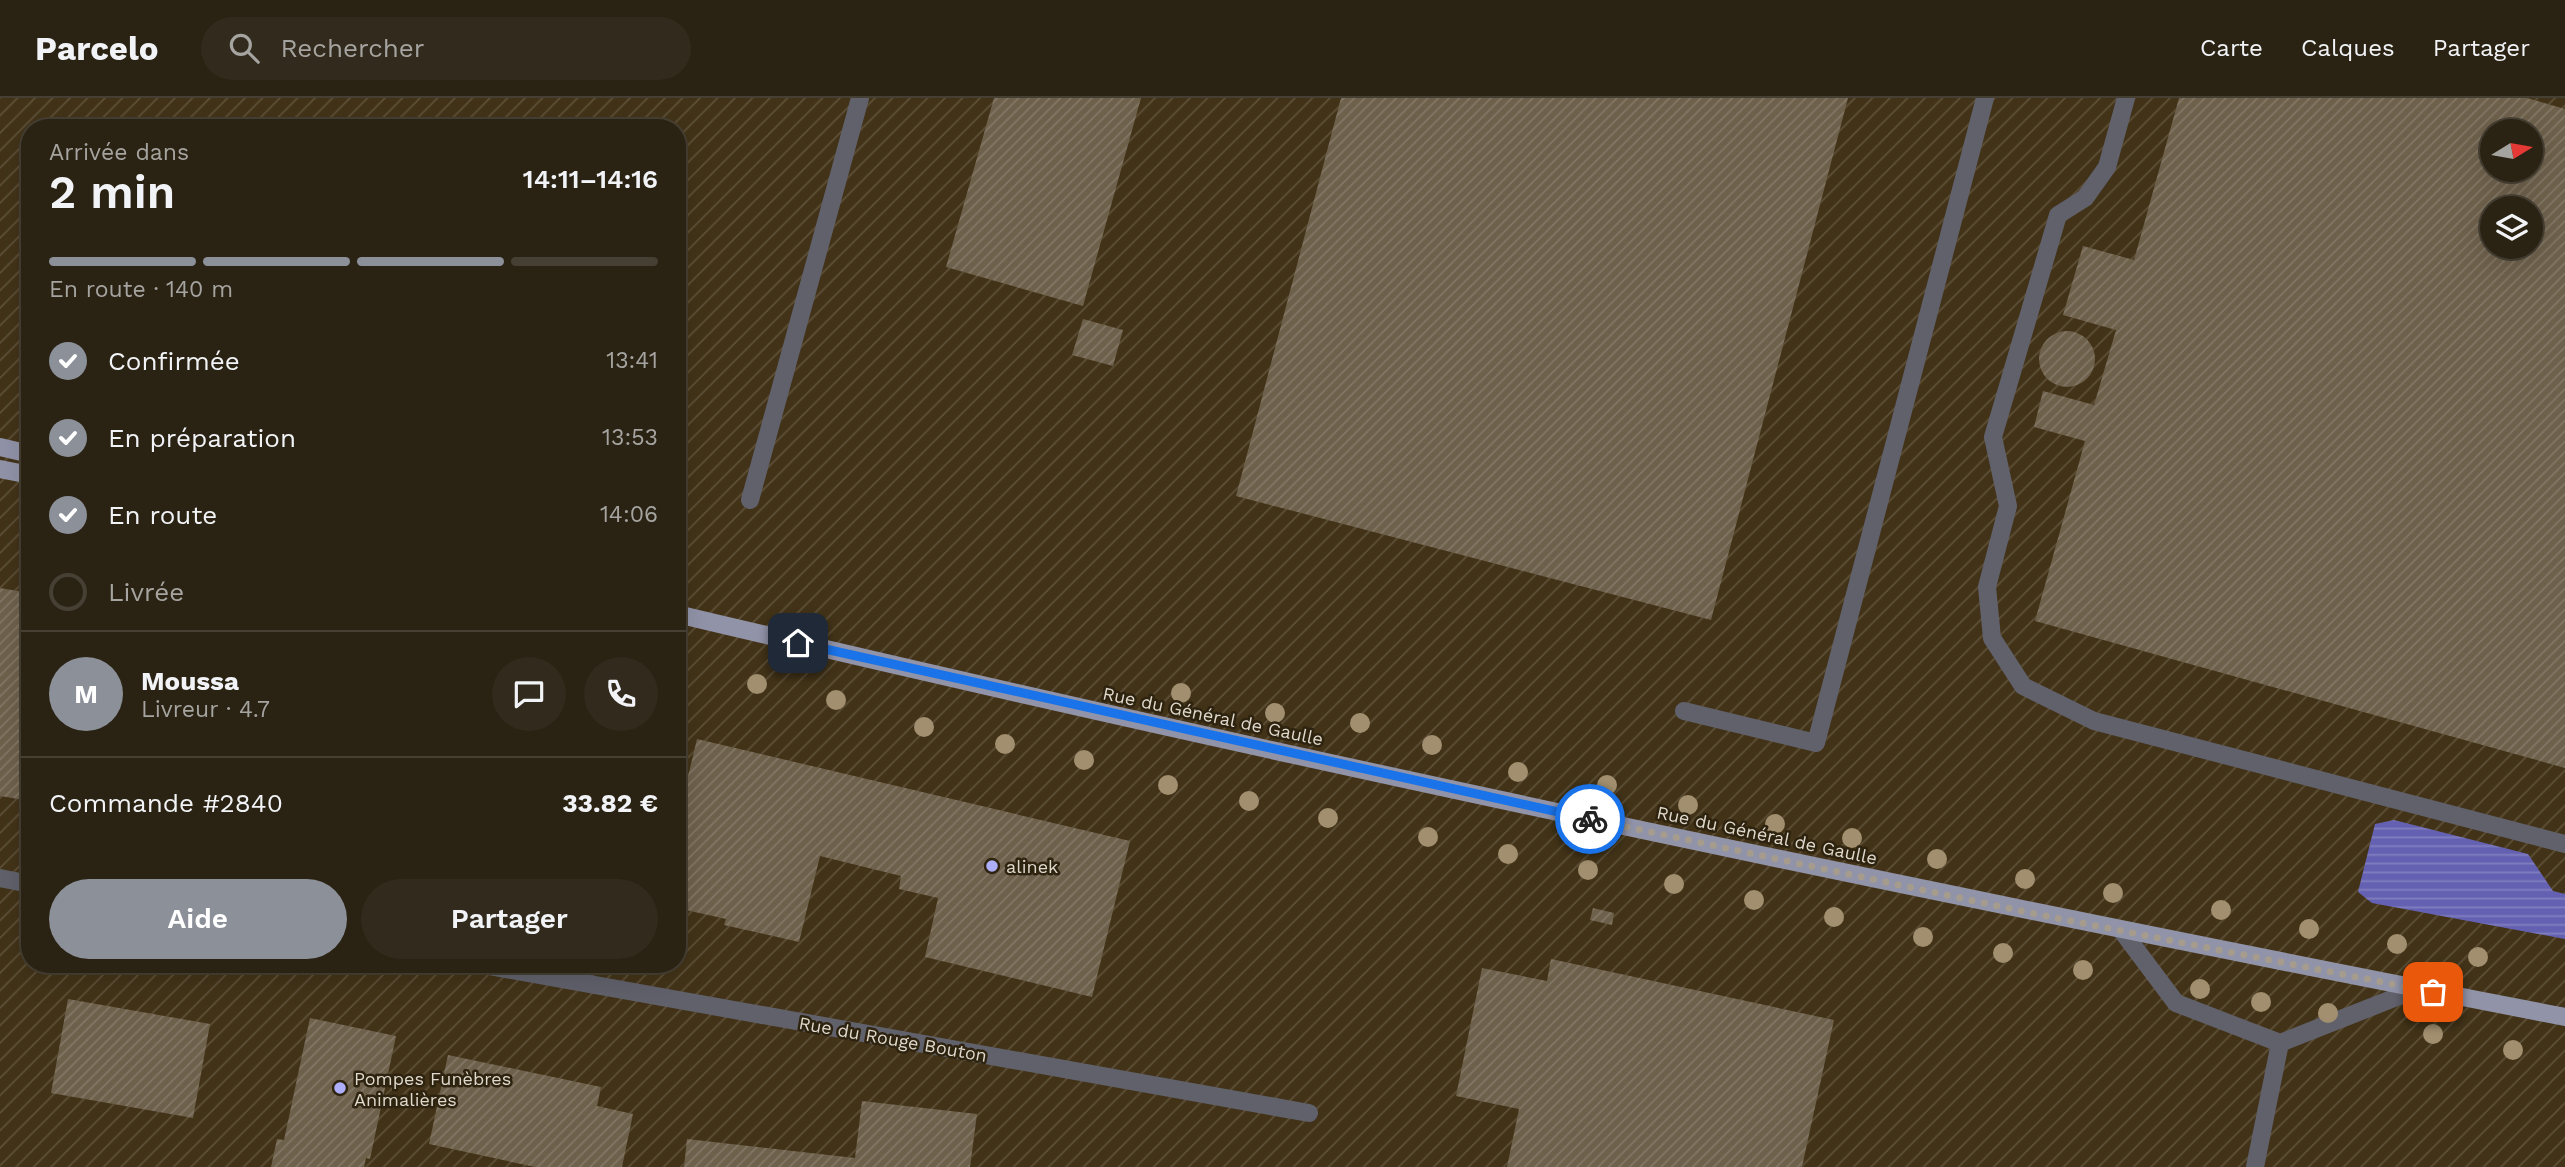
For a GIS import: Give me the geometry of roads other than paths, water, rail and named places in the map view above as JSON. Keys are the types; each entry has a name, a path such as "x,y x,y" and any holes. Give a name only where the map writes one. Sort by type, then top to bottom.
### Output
{"main road":[{"path":"0,447 21,452"},
{"path":"0,469 21,473"},
{"name":"Rue du Général de Gaulle","path":"686,616 1046,700 2122,931 2565,1017"}],"street":[{"path":"750,500 860,98"},
{"path":"1684,710 1816,743 1985,98"},
{"path":"2126,98 2107,167 2085,198 2057,215 1993,437 2008,506 1987,587 1992,638 2023,686 2094,721 2565,844"},
{"path":"0,878 21,882"},
{"path":"2122,931 2176,1003 2280,1043 2417,989"},
{"name":"Rue du Rouge Bouton","path":"528,973 1309,1114"},
{"path":"2255,1167 2280,1043"}],"place":[{"name":"alinek","path":"992,866"},
{"name":"Pompes Funèbres Animalières","path":"340,1088"}]}
